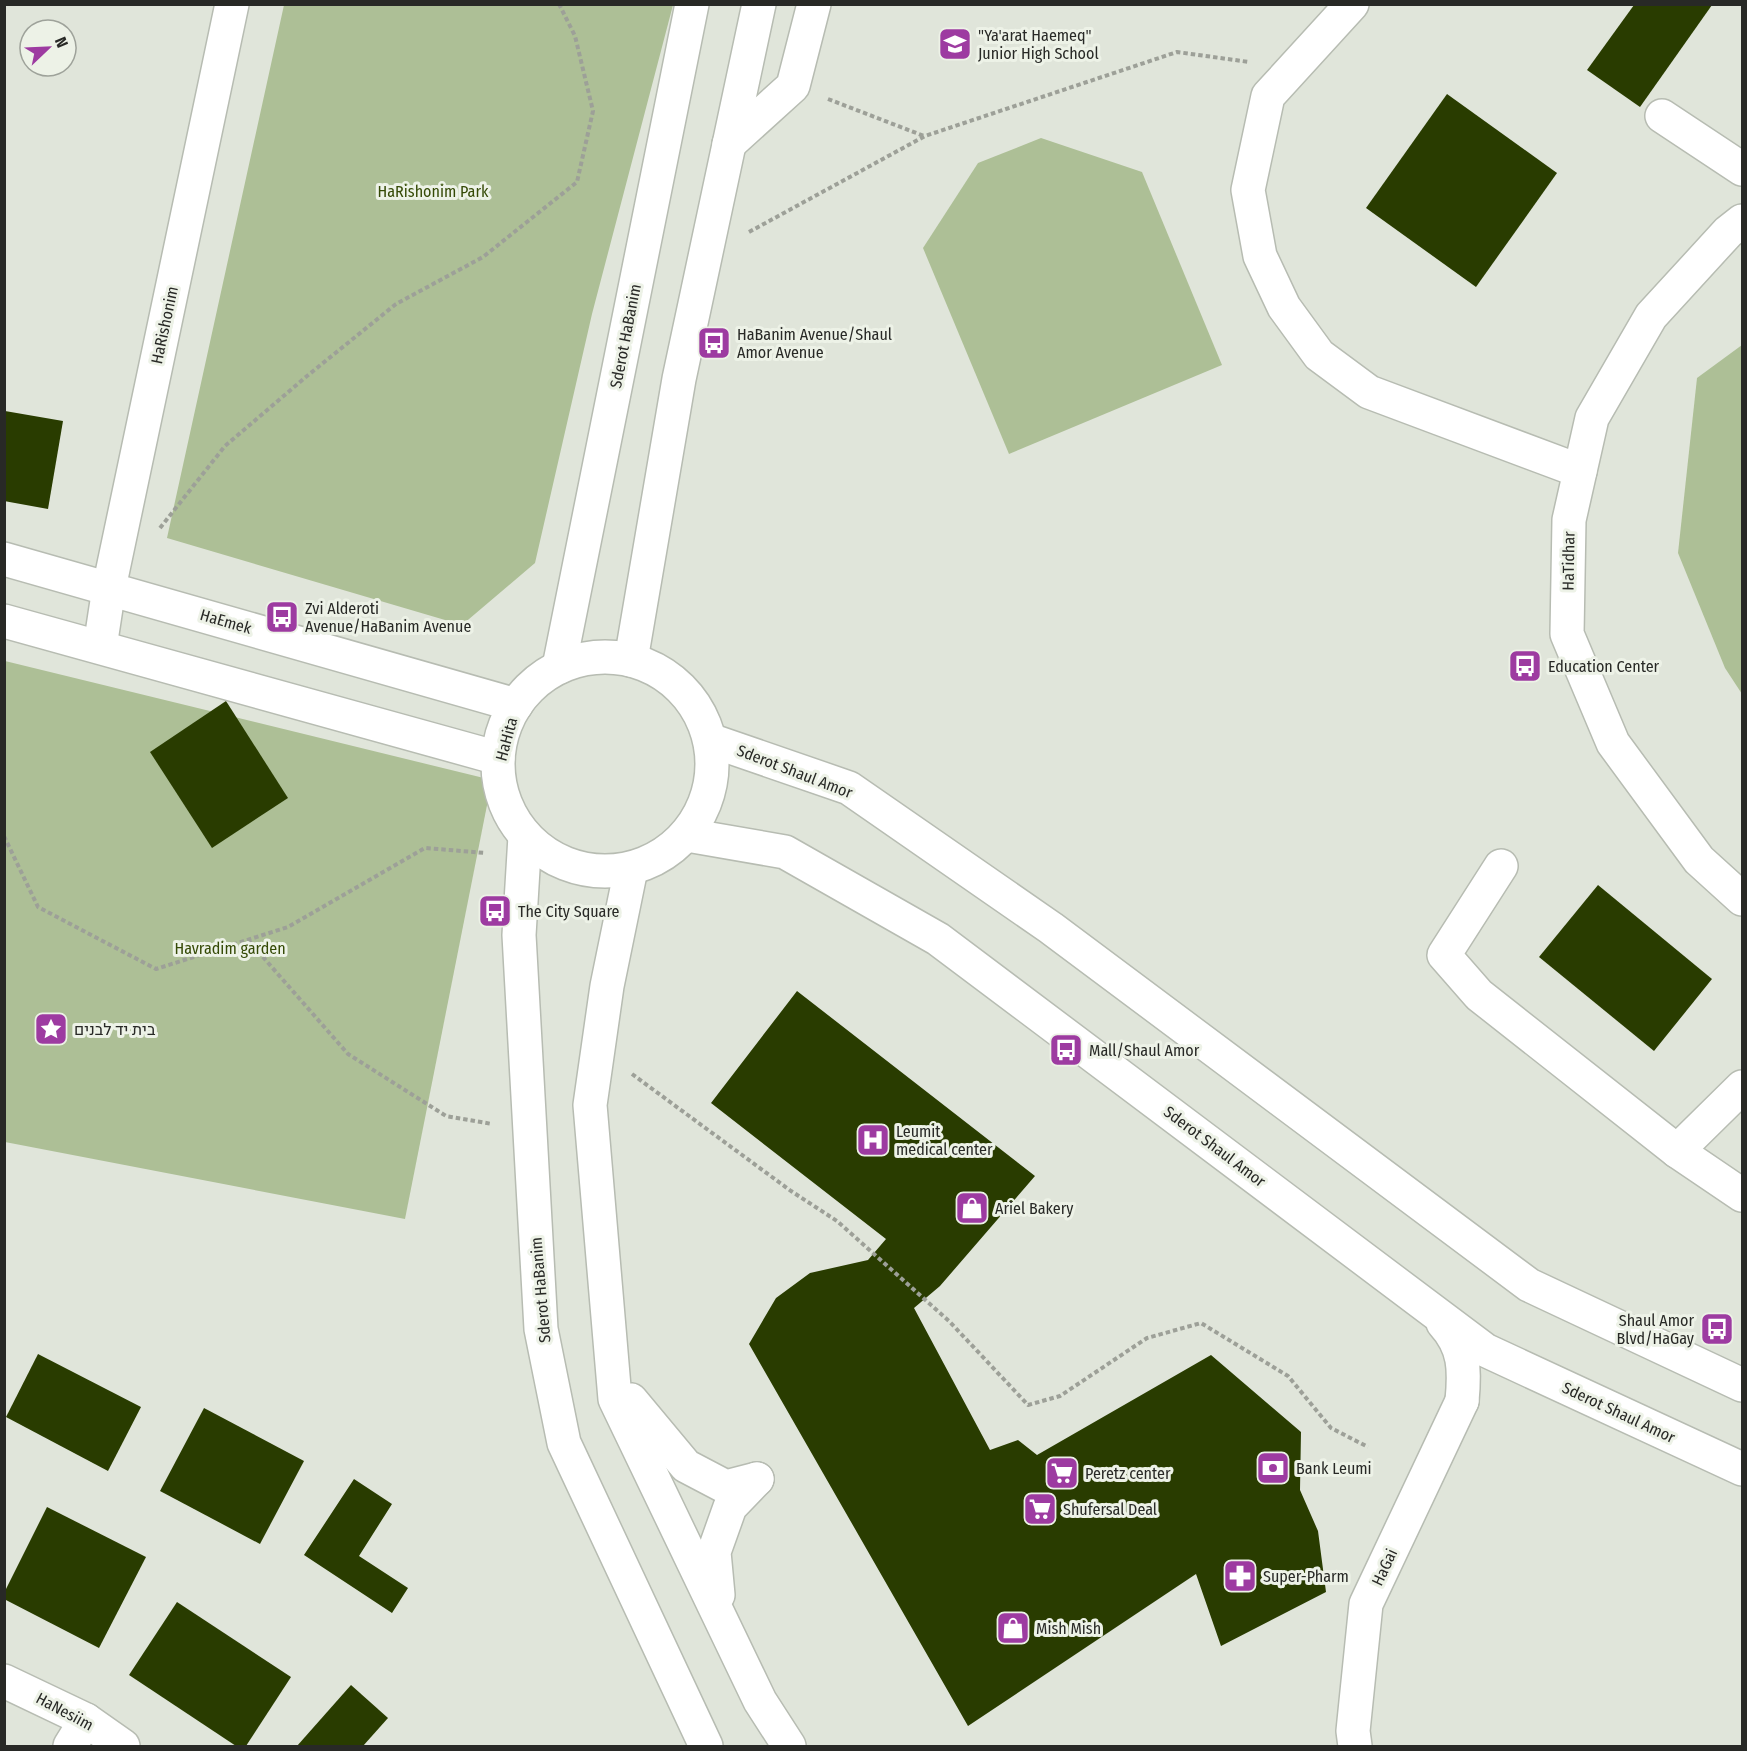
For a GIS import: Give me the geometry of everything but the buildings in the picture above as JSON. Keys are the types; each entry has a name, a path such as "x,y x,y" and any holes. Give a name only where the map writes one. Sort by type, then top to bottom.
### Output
{"street":[{"name":"HaRishonim","path":"100,647 109,588 232,4"},
{"name":"Sderot HaBanim","path":"559,667 692,4"},
{"path":"631,660 679,379 759,4"},
{"path":"729,144 793,86 814,4"},
{"path":"1352,4 1269,96 1248,190 1260,256 1284,307 1319,355 1369,392 1580,471"},
{"path":"1662,116 1743,170"},
{"name":"HaTidhar","path":"1743,221 1728,232 1652,316 1592,418 1569,520 1567,634 1613,743 1699,860 1743,898"},
{"name":"HaEmek","path":"4,559 516,705"},
{"path":"4,621 498,758"},
{"name":"HaHita","path":"594,657 631,660 666,676 694,704 710,740 712,773 704,806 687,834 662,857 631,869 592,871 524,846 500,785 498,758 516,705 535,683 559,667 594,657"},
{"name":"Sderot Shaul Amor","path":"710,740 849,788 1051,928 1529,1286 1743,1385"},
{"name":"Sderot Shaul Amor","path":"687,834 785,852 938,939 1485,1350 1743,1469"},
{"name":"Sderot HaBanim","path":"524,846 519,934 541,1329 564,1443 706,1746"},
{"path":"1501,866 1443,955 1479,994 1677,1151 1743,1195"},
{"path":"631,869 607,986 590,1105 615,1399 760,1701 789,1746"},
{"path":"1677,1151 1743,1087"},
{"path":"1428,1306 1452,1332 1461,1354 1465,1369 1462,1401"},
{"path":"1462,1401 1479,1378 1496,1369 1527,1369"},
{"path":"613,1377 648,1423 686,1466 726,1487 757,1479 730,1507 714,1552 719,1603 724,1625"},
{"name":"HaGai","path":"1355,1746 1353,1731 1366,1604 1462,1401"},
{"name":"HaNesiim","path":"4,1681 78,1733 123,1746"}],"path":[{"path":"158,530 225,446 307,376 396,304 483,257 577,182 593,111 575,36 559,4"},
{"path":"705,255 925,136 1177,52 1294,68"},
{"path":"793,86 925,136"},
{"path":"4,836 38,907 156,969 288,927 425,848 524,846"},
{"path":"248,940 348,1054 446,1116 530,1130"},
{"path":"597,1048 791,1191 837,1221 949,1321 1028,1405 1060,1396 1147,1338 1200,1323 1288,1376 1331,1428 1368,1447"}],"green space":[{"name":"HaRishonim Park","path":"284,5 673,5 592,314 535,563 462,625 167,538"},
{"path":"1041,138 1142,172 1222,365 1009,454 923,248 978,163"},
{"path":"1742,345 1742,694 1725,668 1678,553 1697,378"},
{"name":"Havradim garden","path":"5,661 492,780 405,1219 5,1142"}],"place":[{"name":"\"Ya'arat Haemeq\" Junior High School","path":"955,44"},
{"name":"HaBanim Avenue/Shaul Amor Avenue","path":"714,343"},
{"name":"Zvi Alderoti Avenue/HaBanim Avenue","path":"282,617"},
{"name":"Education Center","path":"1525,666"},
{"name":"The City Square","path":"495,911"},
{"name":"בית יד לבנים","path":"51,1029"},
{"name":"Mall/Shaul Amor","path":"1066,1050"},
{"name":"Leumit medical center","path":"873,1140"},
{"name":"Ariel Bakery","path":"972,1208"},
{"name":"Shaul Amor Blvd/HaGay","path":"1717,1329"},
{"name":"Bank Leumi","path":"1273,1468"},
{"name":"Peretz center","path":"1062,1473"},
{"name":"Shufersal Deal","path":"1040,1509"},
{"name":"Super-Pharm","path":"1240,1576"},
{"name":"Mish Mish","path":"1013,1628"}]}
